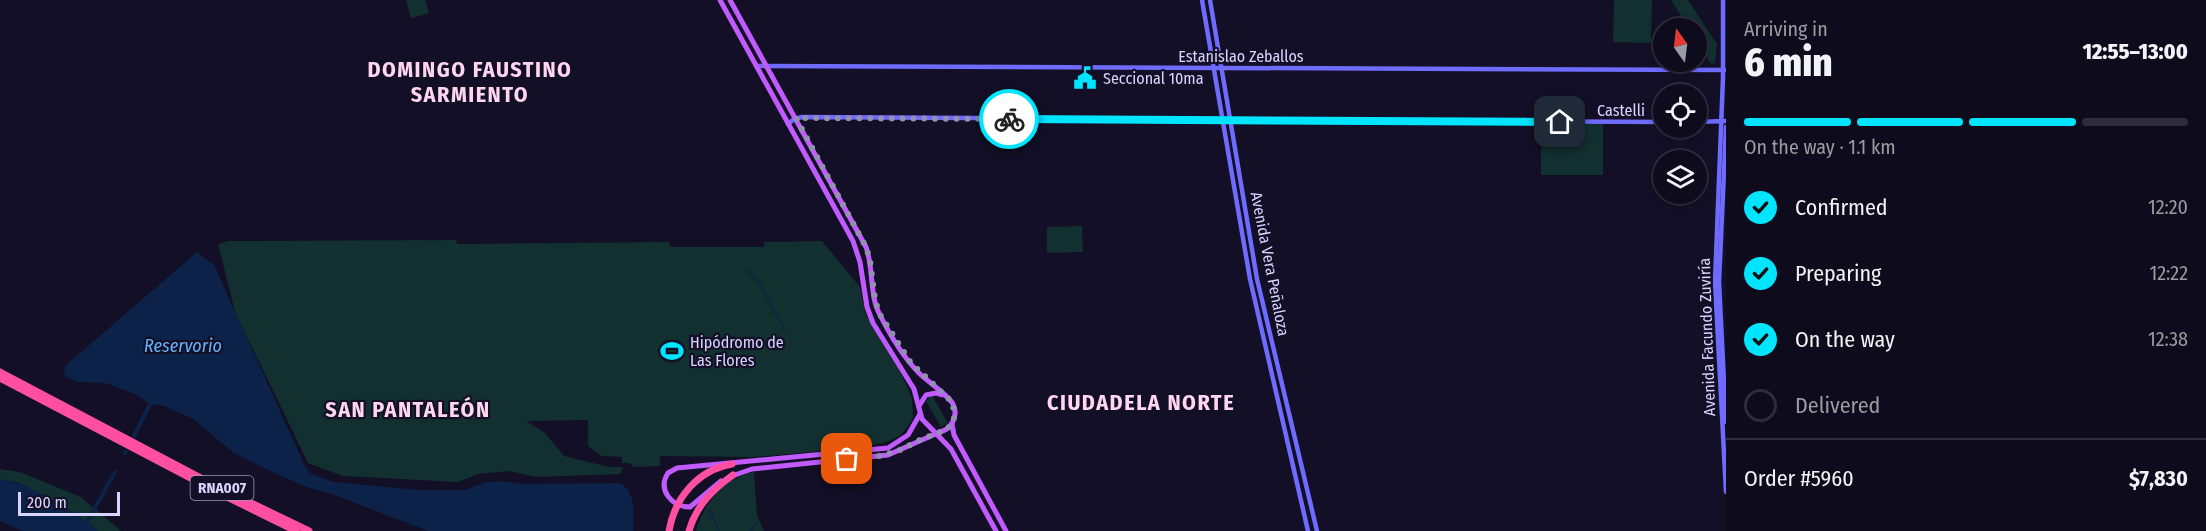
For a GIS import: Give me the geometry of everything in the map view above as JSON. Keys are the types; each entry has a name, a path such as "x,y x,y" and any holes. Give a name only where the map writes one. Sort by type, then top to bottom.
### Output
{"highway":[{"name":"RNA007","path":"0,372 117,437"},
{"name":"RNA007","path":"0,378 297,531"},
{"name":"RNA007","path":"134,446 309,531"},
{"path":"669,531 678,504 692,486 705,473 732,464"},
{"path":"688,531 701,505 715,489 734,475"}],"main road":[{"path":"720,0 853,241 859,257 868,312 914,389 920,414 956,456 996,531"},
{"path":"730,0 866,247 879,313 911,363 954,406 955,415 952,424 954,435 1006,531"},
{"name":"Avenida Vera Peñaloza","path":"1202,0 1258,315 1308,531"},
{"name":"Avenida Vera Peñaloza","path":"1210,0 1257,279 1317,531"},
{"name":"Avenida Facundo Zuviría","path":"1723,0 1724,122 1714,282 1726,492"},
{"name":"Estanislao Zeballos","path":"756,66 1653,69"},
{"name":"Estanislao Zeballos","path":"1707,69 1724,70"},
{"path":"1707,70 1715,71 1723,77 1726,83 1726,100"},
{"path":"788,124 796,118"},
{"name":"Castelli","path":"796,118 1653,122"},
{"path":"1707,122 1724,122"},
{"name":"Avenida Facundo Zuviría","path":"1726,127 1719,282 1726,422"},
{"path":"919,406 926,395 936,393 944,395"},
{"path":"920,414 911,431 895,445 882,449 834,457 752,469 719,482 694,505 687,507 678,504 667,495 663,487 666,476 671,471 707,465 834,457 888,455 952,424"}],"green space":[{"path":"406,0 425,0 429,13 411,18"},
{"path":"1614,0 1652,0 1651,43 1613,42"},
{"path":"1671,0 1688,0 1700,18 1683,18"},
{"path":"1707,29 1717,44 1715,63 1711,64 1707,57"},
{"path":"1541,121 1603,122 1603,175 1541,175"},
{"path":"1082,226 1083,252 1047,253 1047,227"},
{"name":"Hipódromo de Las Flores","path":"456,240 457,244 669,242 670,247 764,247 764,242 822,241 860,287 865,313 901,373 912,398 913,417 901,435 889,441 865,447 756,457 660,456 660,466 634,467 629,463 622,463 622,457 602,456 588,446 588,420 526,421 545,433 564,456 609,467 621,467 623,469 620,474 537,477 508,471 479,474 458,482 343,476 308,463 235,312 218,244 229,241"},
{"path":"933,397 948,423 941,427 926,401"},
{"path":"0,469 20,472 81,497 121,531 99,531 53,500 19,483 0,479"},
{"path":"754,472 757,516 764,531 696,531 704,511 717,493 733,480"}],"water":[{"name":"Reservorio","path":"197,252 214,265 310,473 333,482 421,490 465,490 487,482 500,481 524,484 620,483 632,498 633,531 428,531 332,494 306,487 268,470 234,453 193,419 164,406 150,404 135,394 105,383 77,382 64,376 65,366"},
{"path":"0,479 39,492 99,531 22,531 0,521"}],"waterway":[{"path":"746,269 760,284 785,331"},
{"path":"134,436 150,404"},
{"path":"82,531 115,472"},
{"path":"710,510 719,531"},
{"path":"750,531 757,523"}],"way so far":[{"path":"847,459 894,453 944,431 952,424 955,410 952,402 918,372 879,313 866,247 796,118 1009,119"}],"place":[{"name":"Seccional 10ma","path":"1085,78"},
{"name":"Hipódromo de Las Flores","path":"672,351"}],"district":[{"name":"DOMINGO FAUSTINO SARMIENTO","path":"470,82"},
{"name":"CIUDADELA NORTE","path":"1141,402"},
{"name":"SAN PANTALEÓN","path":"408,409"}],"route":[{"path":"1009,119 1560,122"}]}
